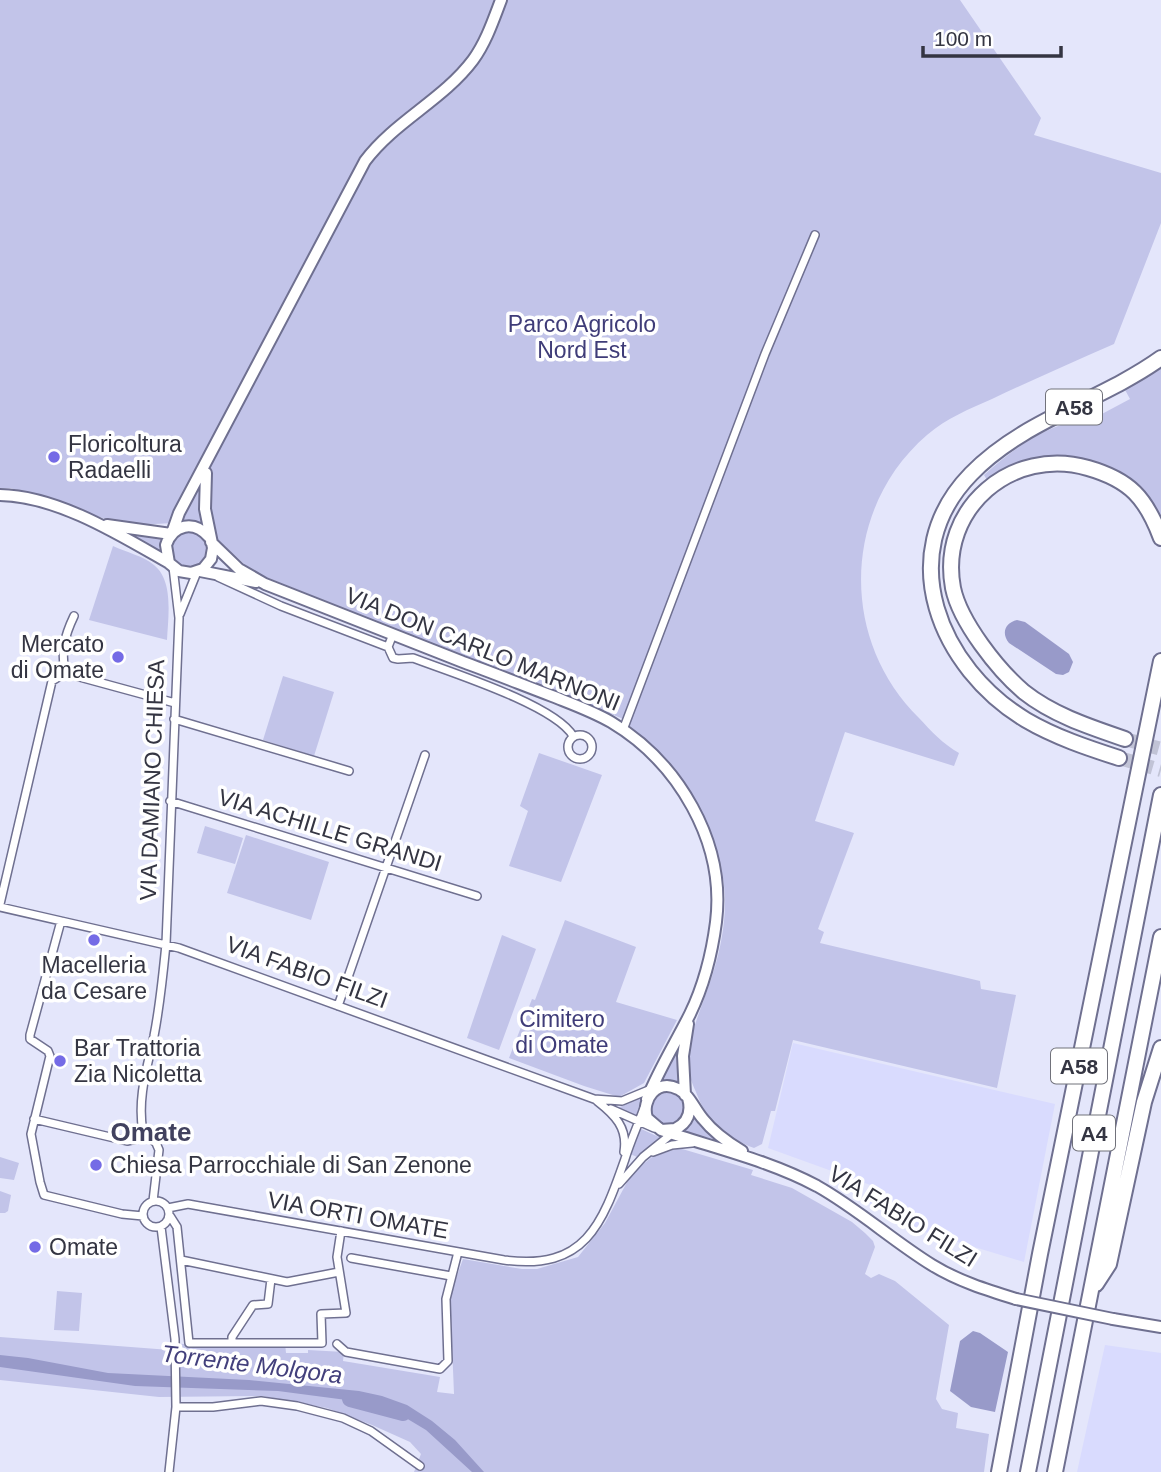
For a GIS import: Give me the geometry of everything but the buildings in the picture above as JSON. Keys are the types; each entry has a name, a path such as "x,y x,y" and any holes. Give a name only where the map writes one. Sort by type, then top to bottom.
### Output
{"highway":[{"name":"A58","path":"1119,758 1066,740 1027,720 1003,704 977,679 957,651 938,615 932,594 930,554 944,512 971,473 1013,440 1114,387 1161,358"},
{"path":"1125,739 1097,730 1046,707 1024,692 1002,670 979,641 956,598 951,558 963,521 984,492 1013,471 1058,462 1091,469 1120,480 1133,489 1146,504 1161,538"},
{"name":"A58","path":"999,1472 1040,1254 1161,661"},
{"name":"A4","path":"1028,1472 1161,795"},
{"name":"A4","path":"1055,1472 1161,937"},
{"path":"1091,1290 1109,1264 1144,1102 1161,1048"}],"street":[{"path":"171,565 165,549 191,492 365,161 386,136 465,70 487,38 500,0"},
{"path":"623,730 765,354 816,235"},
{"path":"199,571 211,559 204,484 208,463"},
{"path":"191,492 206,514"},
{"path":"0,495 52,506 97,523 183,573 199,571 265,584"},
{"path":"97,523 171,534 181,527 193,526 202,529 239,569 265,584"},
{"name":"VIA DAMIANO CHIESA","path":"143,1132 139,1115 142,1087 162,992 166,944 179,618 171,565"},
{"name":"VIA DAMIANO CHIESA","path":"179,618 199,571"},
{"path":"214,575 281,606 388,647 393,657 413,658 544,710 569,729 573,736"},
{"name":"VIA DON CARLO MARNONI","path":"265,584 591,712 623,730 656,756 675,779 695,812 709,849 715,879 716,921 708,964 691,1011 652,1095"},
{"path":"65,673 62,654 65,634 74,616"},
{"path":"388,647 393,634"},
{"path":"0,906 52,681 65,673 175,702"},
{"path":"174,719 349,771"},
{"path":"338,1006 425,755"},
{"name":"VIA ACHILLE GRANDI","path":"170,801 477,896"},
{"name":"VIA FABIO FILZI","path":"0,906 166,944 597,1102 639,1123 756,1159"},
{"path":"61,921 30,1035 32,1041 48,1051 48,1062 31,1134 40,1182 44,1195 122,1214 143,1216"},
{"name":"VIA DON CARLO MARNONI","path":"687,1097 682,1056 691,1011"},
{"path":"676,1088 687,1097 689,1114 667,1130 647,1118 652,1095 676,1088"},
{"name":"VIA FABIO FILZI","path":"597,1102 622,1101 652,1095"},
{"name":"VIA ORTI OMATE","path":"614,1191 652,1095"},
{"name":"VIA FABIO FILZI","path":"687,1097 717,1134 756,1159 827,1192 941,1270 1016,1300 1161,1327"},
{"path":"597,1102 616,1118 622,1128 625,1144 622,1167"},
{"path":"34,1119 127,1141 134,1140 143,1132 156,1143 159,1150 153,1201"},
{"name":"VIA ORTI OMATE","path":"169,1212 188,1204 515,1262 535,1263 554,1259 575,1249 591,1234 626,1174 667,1130"},
{"name":"VIA ORTI OMATE","path":"643,1157 672,1145 698,1143"},
{"path":"169,1212 167,1223 161,1227 149,1226 143,1216 145,1206 153,1201 162,1202 169,1212 177,1227 189,1343 322,1343 321,1314 346,1313 337,1257 341,1231"},
{"path":"161,1227 176,1356 176,1403 169,1472"},
{"name":"VIA ORTI OMATE","path":"337,1344 346,1352 440,1369 445,1367 448,1360 446,1299 458,1252"},
{"name":"VIA ORTI OMATE","path":"351,1258 451,1276"},
{"path":"181,1260 287,1282 339,1272"},
{"path":"232,1343 232,1337 253,1305 268,1304 271,1279"},
{"path":"176,1403 213,1407 261,1401 298,1406 332,1415 371,1431 420,1466"}],"shaded area":[{"path":"1017,620 1025,622 1069,654 1073,662 1069,672 1056,674 1009,643 1005,636 1006,629 1010,623"},
{"path":"793,1043 1055,1104 1024,1262 925,1232 869,1203 876,1187 768,1148"},
{"path":"973,1331 1008,1352 995,1412 971,1407 950,1391 960,1341"},
{"path":"1105,1345 1161,1353 1161,1472 1077,1472"},
{"name":"Torrente Molgora","path":"0,1355 108,1373 249,1380 359,1391 382,1396 407,1405 432,1421 455,1440 484,1472 472,1472 426,1430 377,1404 278,1391 135,1386 0,1367"}],"green space":[{"name":"Parco Agricolo Nord Est","path":"0,0 960,0 1041,118 1034,135 1161,173 1161,223 1114,344 967,410 927,435 899,465 879,499 866,536 861,575 864,613 875,651 893,686 919,718 942,741 959,753 954,766 845,732 815,821 854,833 818,929 824,932 820,943 980,981 981,989 1016,995 997,1088 793,1040 775,1111 771,1111 762,1144 754,1148 736,1140 720,1129 707,1115 691,1081 688,1061 691,1039 716,964 723,930 725,896 719,860 706,822 687,786 664,757 621,718 253,572 202,525 191,522 137,525 112,521 11,488 0,489"},
{"path":"1161,367 1161,523 1137,486 1103,465 1086,459 1053,456 1036,459 1019,464 987,480 984,475 1021,445 1052,428 1096,411 1100,415 1130,399 1124,388"},
{"path":"189,531 202,537 208,550 202,563 189,569 176,563 170,550 176,537"},
{"path":"158,536 161,538 159,551 135,537"},
{"path":"113,546 145,559 154,565 165,580 169,611 167,640 89,620"},
{"path":"283,676 334,692 314,756 263,740"},
{"path":"539,753 602,775 561,882 509,866 528,811 520,806"},
{"path":"205,826 243,838 235,864 197,853"},
{"path":"246,835 329,862 311,920 227,893"},
{"name":"Cimitero di Omate","path":"565,920 636,947 616,1002 677,1020 644,1083 619,1097 509,1058 532,999 535,1000"},
{"path":"502,935 536,949 499,1050 467,1038"},
{"path":"676,1048 678,1084 656,1083"},
{"path":"668,1090 680,1096 686,1108 680,1120 668,1126 656,1120 650,1108 656,1096"},
{"path":"641,1097 643,1102 637,1119 618,1108"},
{"path":"693,1114 717,1139 714,1143 680,1131"},
{"path":"639,1128 661,1138 637,1157 628,1153"},
{"path":"679,1148 753,1170 751,1175 792,1188 852,1222 873,1241 875,1247 865,1274 871,1278 879,1274 895,1281 949,1325 936,1399 942,1409 958,1413 956,1428 989,1434 984,1472 414,1472 421,1454 410,1442 327,1408 263,1396 159,1397 0,1380 0,1337 170,1350 170,1344 285,1343 286,1353 308,1353 308,1350 344,1352 343,1361 440,1377 437,1392 454,1394 450,1295 463,1259 537,1269 578,1257 605,1223 632,1173 652,1157"},
{"path":"0,1157 19,1163 14,1180 0,1178"},
{"path":"0,1191 11,1195 8,1211 5,1213 0,1213"},
{"path":"57,1291 82,1293 79,1331 54,1330"}],"waterway":[{"name":"Torrente Molgora","path":"350,1399 403,1413"}],"tunnel":[{"path":"1125,739 1161,749"},
{"path":"1119,758 1161,770"}],"place":[{"name":"Floricoltura Radaelli","path":"54,457"},
{"name":"Mercato di Omate","path":"118,657"},
{"name":"Macelleria da Cesare","path":"94,940"},
{"name":"Bar Trattoria Zia Nicoletta","path":"60,1061"},
{"name":"Chiesa Parrocchiale di San Zenone","path":"96,1165"},
{"name":"Omate","path":"35,1247"}],"district":[{"name":"Omate","path":"151,1132"}]}
